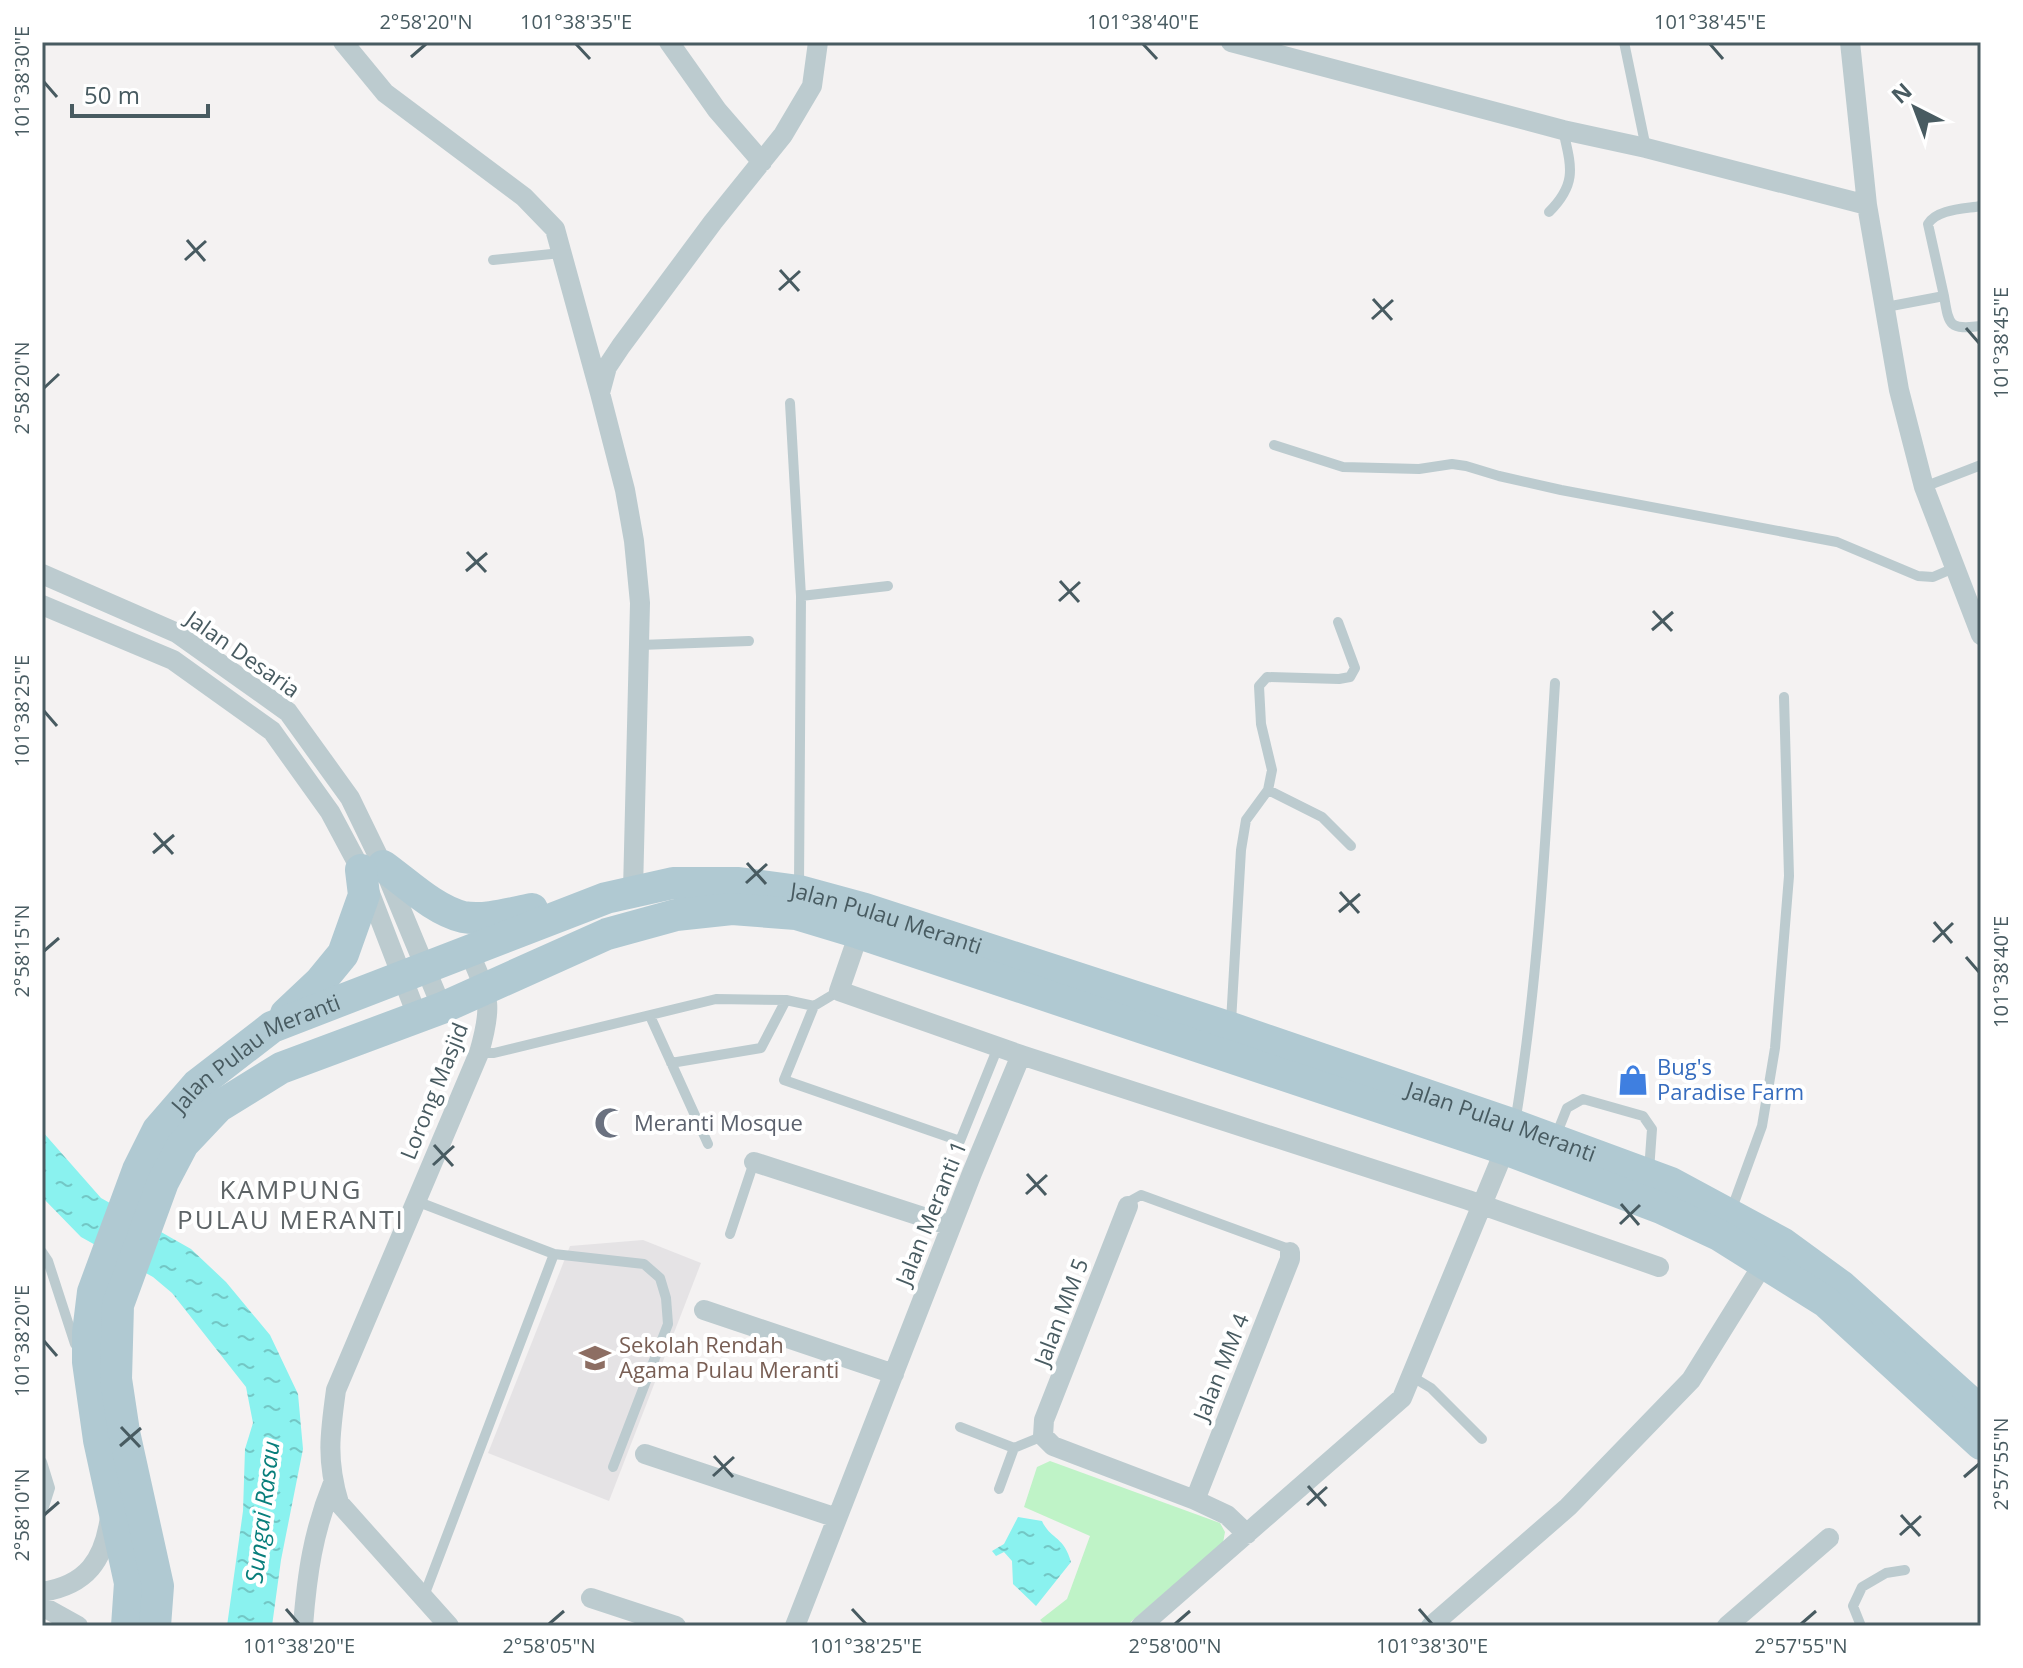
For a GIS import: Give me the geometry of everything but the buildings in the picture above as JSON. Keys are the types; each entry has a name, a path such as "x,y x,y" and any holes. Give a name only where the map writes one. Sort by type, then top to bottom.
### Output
{"main road":[{"path":"272,1027 320,982 343,954 372,868 463,917 488,917 619,894"},
{"name":"Jalan Pulau Meranti","path":"127,1626 130,1583 99,1440 88,1362 88,1333 106,1298 150,1176 158,1130 197,1085 272,1027 468,949 619,894 673,883 739,883 799,891 865,909 1231,1028 1510,1137 1719,1235 1765,1261 1826,1302 1981,1444"},
{"name":"Jalan Pulau Meranti","path":"150,1176 218,1107 281,1068 430,1013 607,934 676,915 732,909 796,914 1510,1137 1555,1140 1648,1174 1730,1213 1782,1243 1841,1286 1981,1412"},
{"name":"Jalan Pulau Meranti","path":"106,1298 124,1432 158,1586 155,1626"}],"street":[{"path":"343,42 385,93 524,197 555,229 619,466 634,541 640,603 635,740 619,894"},
{"path":"669,42 717,110 762,162"},
{"path":"600,393 607,367 621,346 713,222 783,135 812,86 818,42"},
{"path":"1231,42 1271,48 1563,130 1646,148 1867,205"},
{"path":"1850,42 1867,205 1899,390 1924,487 1981,635"},
{"name":"Jalan Desaria","path":"42,574 177,633 288,712 350,798 372,868 430,1013"},
{"name":"Jalan Desaria","path":"42,605 173,660 272,731 372,868"},
{"path":"859,933 839,991 1021,1055 1481,1204 1659,1267"},
{"name":"Lorong Masjid","path":"449,1626 339,1503 329,1447 336,1390 479,1053 489,1015 485,990 468,949"},
{"name":"Jalan Meranti 1","path":"795,1626 1021,1055"},
{"path":"1141,1626 1402,1398 1510,1137"},
{"path":"754,1162 951,1226"},
{"name":"Jalan MM 5","path":"1043,1436 1044,1420 1128,1206"},
{"name":"Jalan MM 4","path":"1195,1500 1290,1259 1290,1252"},
{"path":"1431,1626 1568,1507 1691,1380 1765,1261"},
{"path":"704,1310 894,1374"},
{"path":"1043,1436 1053,1446 1227,1515 1247,1534"},
{"path":"645,1454 837,1518"},
{"path":"303,1626 307,1569 320,1515 333,1483"},
{"path":"42,1592 75,1583 89,1571 103,1548 112,1493"},
{"path":"1727,1626 1829,1538"},
{"path":"591,1598 676,1626"},
{"path":"42,1606 78,1626"}],"lane":[{"path":"1624,42 1646,148"},
{"path":"1549,212 1563,199 1572,169 1563,130"},
{"path":"1981,206 1939,215 1931,218 1928,224 1948,320 1960,329 1981,326"},
{"path":"493,260 561,253"},
{"path":"1886,307 1944,296"},
{"path":"790,403 801,596 799,891"},
{"path":"1274,445 1343,467 1419,469 1452,464 1466,466 1561,490 1837,542 1918,576 1933,577 1954,568"},
{"path":"1924,487 1981,465"},
{"path":"801,596 888,586"},
{"path":"1231,1028 1241,850 1246,820 1268,790 1272,770 1261,724 1259,686 1267,677 1350,677 1355,668 1338,622"},
{"path":"640,645 749,641"},
{"path":"1510,1137 1527,1045 1542,899 1555,683"},
{"path":"1730,1213 1762,1126 1775,1048 1789,876 1784,697"},
{"path":"1268,790 1322,817 1351,846"},
{"path":"839,991 814,1006 784,1080 960,1141 998,1047"},
{"path":"479,1053 494,1053 716,999 786,1000 814,1006"},
{"path":"671,1063 761,1048 786,1000"},
{"path":"650,1016 708,1144"},
{"path":"1555,1140 1567,1108 1583,1099 1643,1116 1652,1129 1648,1174"},
{"path":"730,1234 754,1162"},
{"path":"1128,1206 1141,1195 1290,1252"},
{"path":"416,1201 554,1254 644,1264 660,1278 666,1298 668,1324 613,1467"},
{"path":"42,1252 48,1261 76,1345 88,1362"},
{"path":"423,1598 554,1254"},
{"path":"1411,1376 1431,1388 1482,1439"},
{"path":"960,1427 1014,1448 1043,1436"},
{"path":"999,1489 1014,1448"},
{"path":"42,1462 50,1488 42,1513"},
{"path":"1861,1626 1853,1606 1862,1587 1886,1573 1905,1570"}],"shaded area":[{"name":"Sekolah Rendah Agama Pulau Meranti","path":"643,1240 701,1263 609,1501 488,1453 570,1246"}],"green space":[{"path":"1050,1461 1220,1523 1225,1532 1223,1543 1126,1626 1046,1626 1040,1620 1067,1599 1090,1536 1024,1507 1037,1467"}],"water":[{"name":"Sungai Rasau","path":"42,1131 101,1198 191,1249 226,1282 270,1335 298,1394 303,1449 281,1560 272,1626 227,1626 243,1511 245,1449 253,1423 246,1387 172,1293 153,1277 81,1237 42,1197"},
{"path":"1018,1517 1042,1521 1065,1547 1071,1562 1036,1606 1013,1584 1012,1561 1004,1552 996,1556 992,1551 1004,1544"}],"place":[{"name":"Bug's Paradise Farm","path":"1633,1080"},
{"name":"Meranti Mosque","path":"610,1123"},
{"name":"Sekolah Rendah Agama Pulau Meranti","path":"595,1358"}],"district":[{"name":"KAMPUNG PULAU MERANTI","path":"291,1205"}]}
